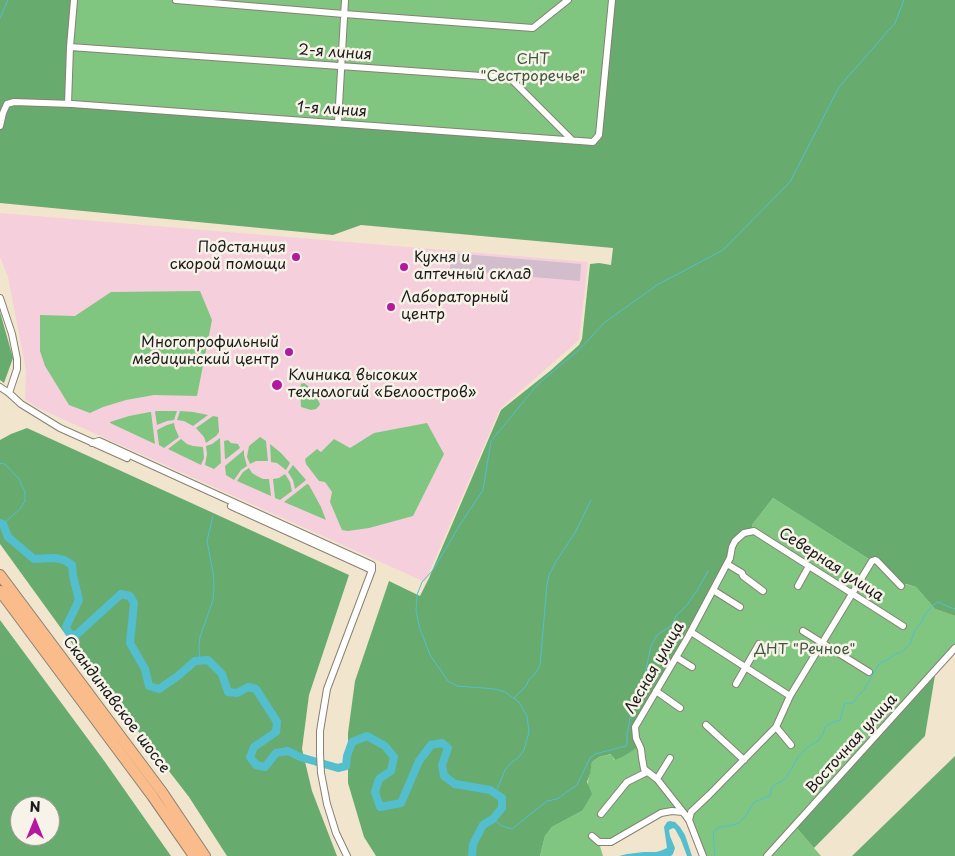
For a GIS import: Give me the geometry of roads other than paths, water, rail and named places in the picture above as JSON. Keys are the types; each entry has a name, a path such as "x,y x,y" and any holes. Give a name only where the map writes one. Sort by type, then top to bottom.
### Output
{"highway":[{"name":"Скандинавское шоссе","path":"0,575 162,792 205,856"},
{"name":"Скандинавское шоссе","path":"0,591 153,797 194,856"}],"street":[{"path":"68,104 74,0"},
{"path":"176,0 532,28 568,0"},
{"path":"338,123 345,0"},
{"name":"1-я линия","path":"0,126 7,104 14,102 68,104 593,142 599,135 612,0"},
{"name":"2-я линия","path":"70,47 510,78 572,140"},
{"path":"0,298 12,334 17,358 17,369 9,393"},
{"path":"0,387 20,404 60,428 92,443 99,441 372,565 372,570 327,689 320,731 321,772 327,804 336,833 347,856"},
{"name":"Северная улица","path":"744,533 754,531 903,626"},
{"name":"Лесная улица","path":"647,772 643,764 635,728 691,632 727,564 734,541 744,533"},
{"path":"689,820 691,812 776,728 790,696 870,564 875,560 901,586"},
{"path":"727,564 742,573 743,576 763,591"},
{"path":"798,586 809,566"},
{"path":"713,590 740,607"},
{"path":"803,631 869,672"},
{"path":"691,632 790,696"},
{"path":"736,684 759,644"},
{"name":"Восточная улица","path":"767,856 955,648"},
{"path":"676,656 692,667"},
{"path":"656,691 680,708"},
{"path":"706,725 744,760"},
{"path":"776,728 791,745"},
{"path":"657,779 670,758"},
{"path":"601,814 627,782 647,772 657,779 689,820 703,856"},
{"path":"592,836 599,842 610,842 661,813 683,812"}],"water":[{"path":"670,821 675,822 680,827 685,835 692,856 687,856 681,840 673,828 669,830 675,848 671,856 619,856 656,852 667,848 664,827"}],"waterway":[{"path":"0,18 8,0"},
{"path":"495,794 505,770 524,750 529,732 527,716 519,702 505,692 495,689 457,686 448,681 430,655 420,629 416,611 417,595 422,582 433,570 483,490 491,441 538,384 579,350 604,323 657,285 723,250 790,182 839,87 895,23 904,0"},
{"path":"65,100 70,14"},
{"path":"0,463 5,464 19,479 25,492 25,501 20,509 3,524"},
{"path":"514,698 526,686 529,679 540,666 549,575 576,531 591,500"},
{"path":"200,661 200,637 213,600 213,572 207,541 213,516"},
{"path":"0,523 3,524 8,537 34,559 55,558 64,560 72,565 79,600 66,627 69,633 75,636 121,594 130,596 134,603 130,643 145,669 149,686 159,689 195,661 208,660 222,674 228,692 237,693 248,687 256,689 277,722 276,732 254,747 250,757 256,765 265,767 276,753 288,751 300,757 338,768 346,766 352,742 367,736 385,746 394,757 391,771 379,779 375,792 380,807 401,803 419,761 431,745 442,743 448,748 442,765 444,776 455,784 490,790 502,798 502,808 493,819 483,825 473,844 472,856"},
{"path":"493,819 502,826 512,829 547,801 557,799 577,785 590,758 595,754 626,746 630,718 644,678 651,646 657,635 672,625 676,616 687,605 708,571"},
{"path":"715,856 713,832 719,827 739,823 754,802 770,796 772,787 786,778 798,757 809,746 818,741 825,727 840,720 845,703 850,704 854,702 864,690 879,664 902,652 910,644 915,630 932,606 938,602 955,608"}],"place":[{"name":"Подстанция скорой помощи","path":"296,257"},
{"name":"Кухня и аптечный склад","path":"404,267"},
{"name":"Лабораторный центр","path":"391,307"},
{"name":"Многопрофильный медицинский центр","path":"289,352"},
{"name":"Клиника высоких технологий «Белоостров»","path":"277,385"}],"park label":[{"name":"СНТ \"Сестроречье\"","path":"533,68"},
{"name":"ДНТ \"Речное\"","path":"805,650"}]}
